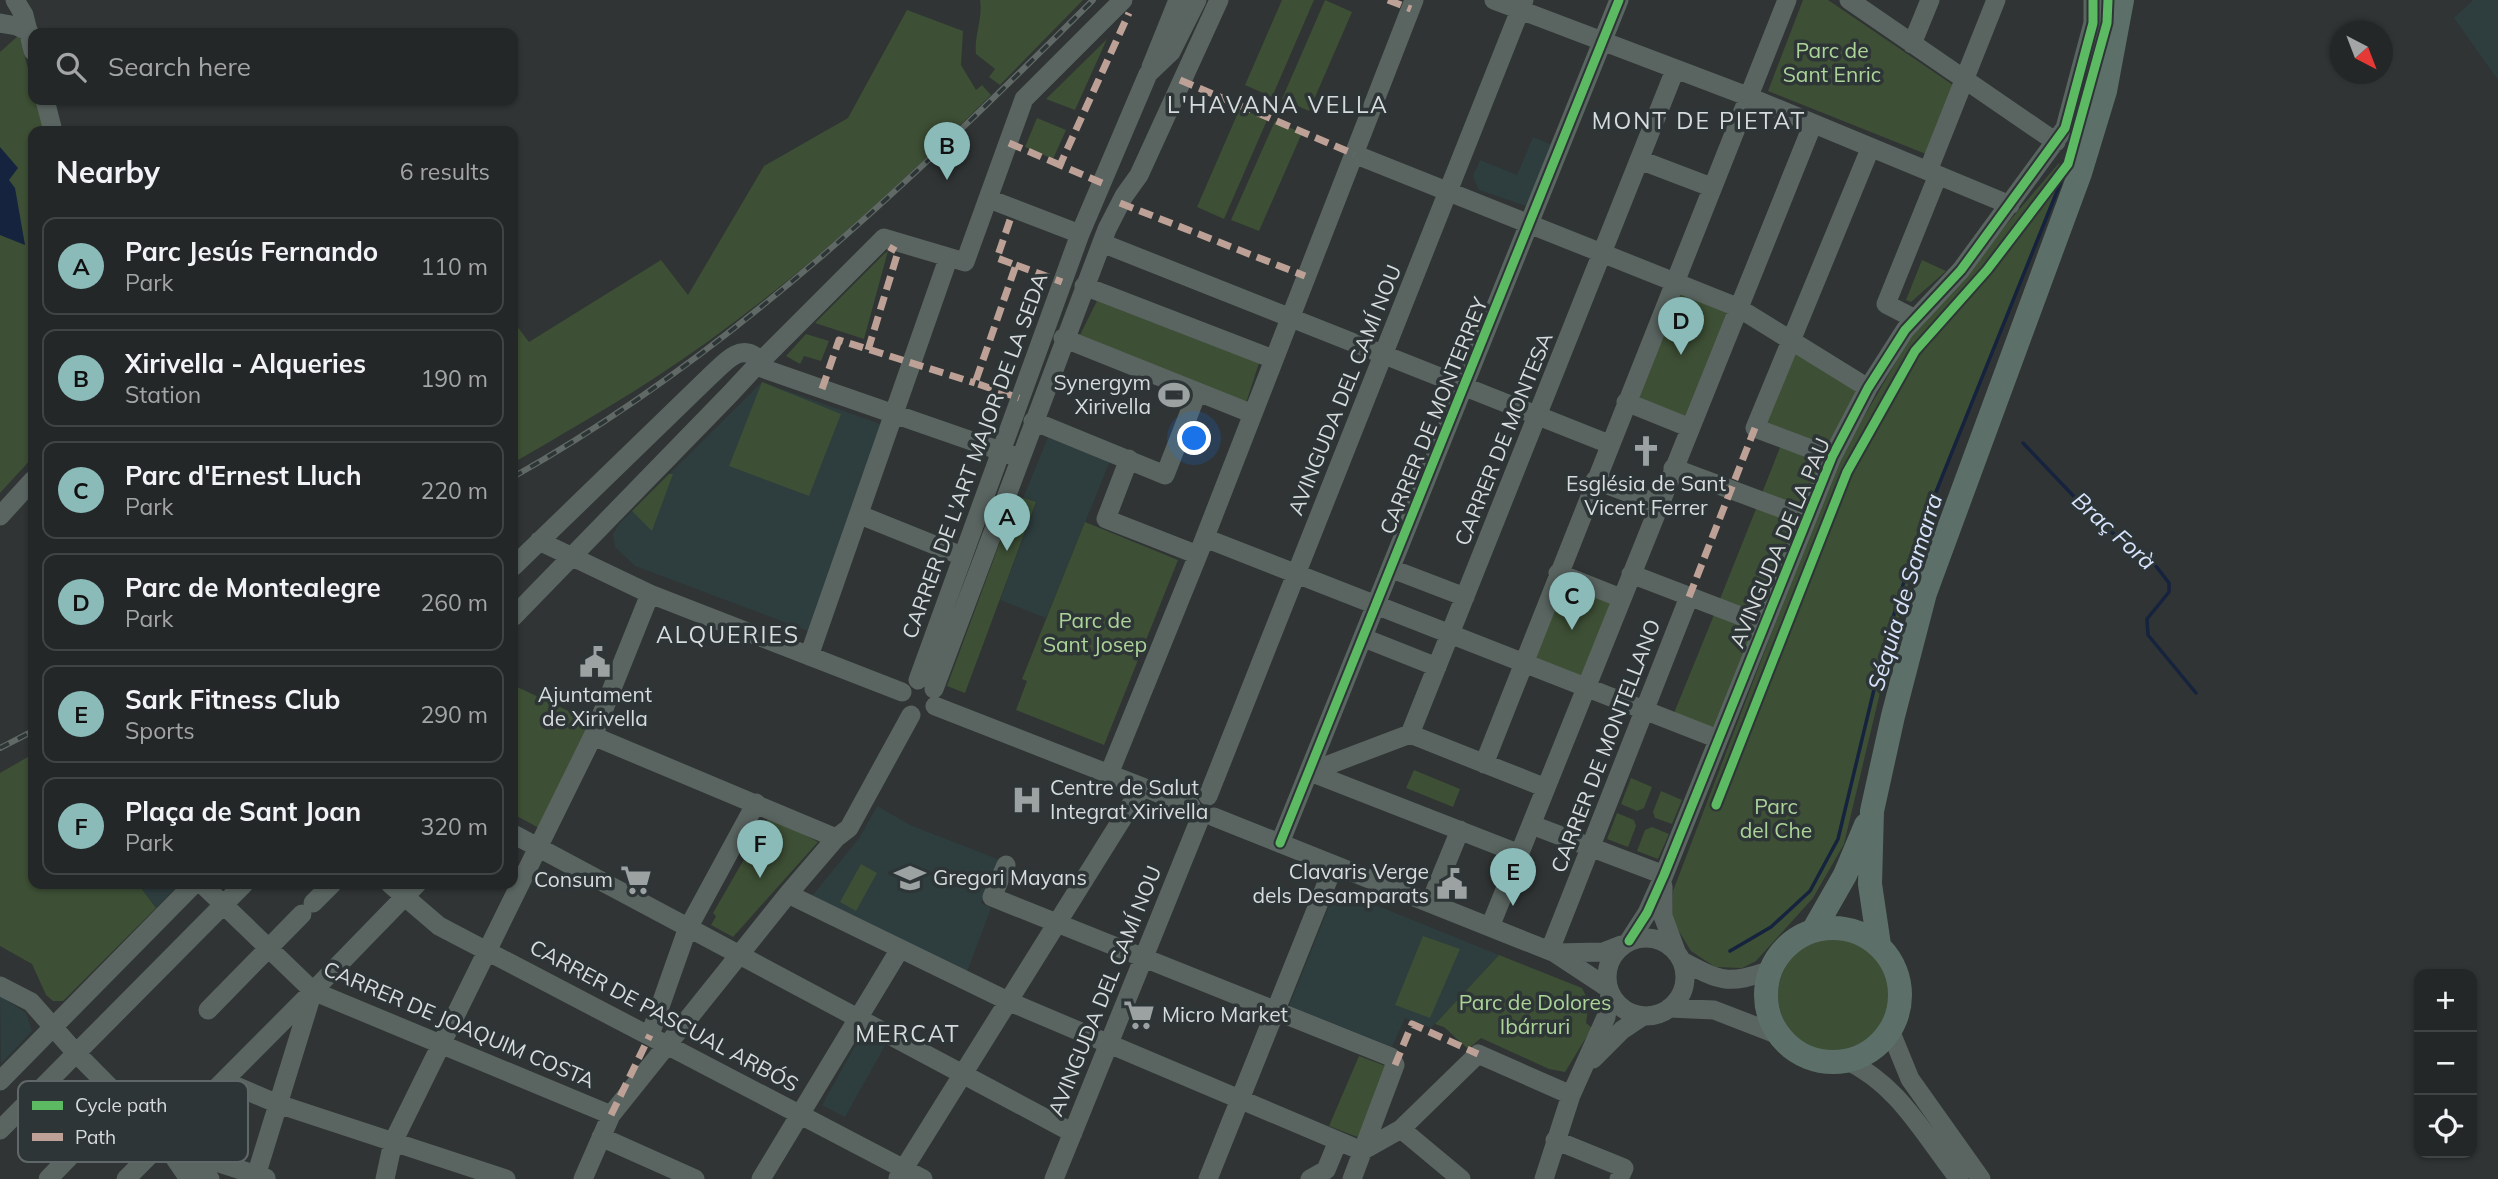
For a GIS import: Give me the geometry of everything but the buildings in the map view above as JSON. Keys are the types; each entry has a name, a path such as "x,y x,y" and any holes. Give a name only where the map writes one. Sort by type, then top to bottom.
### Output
{"main road":[{"path":"1813,931 1845,875 1872,811 1925,593 2080,173 2105,91 2122,0"},
{"path":"1872,811 1870,884 1879,945"},
{"path":"1848,929 1879,945 1893,964 1899,983 1900,1002 1890,1030 1863,1055 1846,1060 1828,1061 1810,1057 1794,1049 1781,1036 1770,1016 1766,993 1771,970 1788,946 1813,931 1848,929"}],"street":[{"path":"0,5 3,0"},
{"path":"518,612 884,238 965,262 1024,100 1122,0"},
{"name":"CARRER DE L'ART MAJOR DE LA SEDA","path":"922,692 1009,454 1080,234 1178,0"},
{"name":"CARRER DE L'ART MAJOR DE LA SEDA","path":"1148,74 1171,52 1197,0"},
{"name":"CARRER DE L'ART MAJOR DE LA SEDA","path":"922,692 962,556 1009,454 1033,421 1101,242 1124,196 1139,175 1184,70 1219,0"},
{"path":"1109,774 1414,0"},
{"path":"1494,0 1522,5 1603,41 1746,96 2010,205"},
{"name":"CARRER DE MONTERREY","path":"1280,844 1619,0"},
{"path":"1484,764 1746,96 1787,0"},
{"path":"1912,44 1930,0"},
{"path":"1915,318 1886,304 1964,82 1996,0"},
{"name":"AVINGUDA DE LA PAU","path":"1625,943 1647,913 1664,875 1832,457 1868,388 1915,318 1961,270 2065,128 2093,23 2093,0"},
{"path":"1856,2 1964,82 2056,142"},
{"name":"AVINGUDA DEL CAMÍ NOU","path":"1054,1179 1201,815 1216,803 1209,796 1522,5"},
{"path":"0,23 17,26 24,12"},
{"path":"24,12 28,29"},
{"name":"CARRER DE L'ART MAJOR DE LA SEDA","path":"1184,70 1188,20"},
{"name":"CARRER DE MONTESA","path":"1410,734 1605,253 1675,70"},
{"path":"46,105 52,126"},
{"path":"1490,927 1688,427 1812,125"},
{"path":"1832,457 1755,428 1870,149"},
{"path":"1354,153 1674,279 1737,307 1868,388"},
{"path":"1640,160 1711,187"},
{"path":"989,199 1609,444"},
{"path":"1080,234 1101,242"},
{"path":"809,656 948,259"},
{"path":"1084,286 1273,359"},
{"path":"1063,338 1253,414"},
{"path":"518,562 709,377 739,352 752,354 756,366"},
{"path":"756,366 1009,454"},
{"path":"709,377 730,394"},
{"path":"1033,421 1165,475 1197,393"},
{"path":"1626,402 1688,427"},
{"path":"1129,459 1106,519 1297,574 1718,739"},
{"path":"1672,468 1807,518"},
{"path":"1595,480 1658,504"},
{"path":"0,516 28,485"},
{"path":"860,515 962,556"},
{"path":"590,540 602,564 626,583"},
{"path":"535,545 574,567 626,583 809,656 922,692 1201,815 1553,951 1609,991 1629,1013 1657,1015 1670,1008 1681,995 1685,978 1679,956"},
{"path":"1392,569 1465,597"},
{"path":"1558,573 1622,598"},
{"path":"1631,575 1764,625"},
{"path":"518,886 593,736 650,594"},
{"name":"CARRER DE MONTELLANO","path":"1553,951 1689,597"},
{"path":"1364,638 1437,667"},
{"path":"583,1179 611,1115 788,894 836,838 849,828 911,715 901,703 922,692"},
{"path":"1310,772 1410,734 1546,788"},
{"path":"593,736 836,838"},
{"path":"1310,772 1520,854"},
{"path":"901,1174 1142,787"},
{"path":"650,1035 687,930 756,803"},
{"path":"1531,825 1664,875"},
{"path":"1430,903 1460,831"},
{"path":"518,837 687,930 1073,1133"},
{"path":"1006,865 992,897 1391,1057 1395,1065 1352,1179"},
{"path":"1208,1179 1334,865"},
{"name":"AVINGUDA DE LA PAU","path":"1664,875 1663,916 1679,956"},
{"path":"0,1081 189,889"},
{"name":"CARRER DE JOAQUIM COSTA","path":"208,889 270,946 313,991 611,1115"},
{"path":"48,1081 239,889"},
{"path":"208,1010 327,889"},
{"path":"224,1081 313,991 402,889"},
{"name":"CARRER DE PASCUAL ARBÓS","path":"404,889 439,926 800,1113 901,1174 923,1179"},
{"path":"385,1179 393,1142 517,889"},
{"path":"788,894 1010,1002 1362,1151"},
{"path":"1553,951 1603,952 1625,943 1654,938 1720,981 1745,979 1771,970"},
{"path":"1544,1179 1571,1095 1606,1017 1608,965 1625,943"},
{"path":"761,1179 901,949"},
{"path":"0,986 31,1002 104,1081"},
{"path":"214,1162 260,1178 278,1104 313,991"},
{"path":"1670,1008 1714,1010 1781,1036"},
{"path":"1583,1070 1615,1036 1643,1016"},
{"path":"1890,1030 1910,1079 1982,1179"},
{"path":"1362,1151 1401,1129 1478,1054 1571,1095"},
{"path":"1846,1060 1872,1073 1895,1095 1959,1179"},
{"path":"248,1091 278,1104 506,1179"},
{"path":"0,1130 18,1112"},
{"path":"1401,1129 1461,1179"},
{"path":"601,1137 695,1179"},
{"path":"1555,1140 1622,1173"},
{"path":"1310,1179 1326,1170 1338,1141"},
{"path":"48,1179 65,1162"},
{"path":"126,1179 143,1162"},
{"path":"177,1162 189,1179"},
{"path":"197,1162 210,1179"}],"shaded area":[{"path":"2473,0 2498,0 2498,80 2454,18"},
{"path":"1533,137 1552,145 1526,206 1479,190 1473,176 1480,160 1517,175"},
{"path":"762,382 883,425 808,631 635,566 615,547 613,534 619,524"},
{"path":"1049,435 1110,461 1046,618 1000,600 1036,503 1023,498"},
{"name":"Gregori Mayans","path":"877,806 910,825 1000,860 981,903 991,908 967,972 812,896 860,837"},
{"path":"142,889 175,889 156,908"},
{"path":"1336,889 1499,955 1431,1028 1405,1018 1392,1047 1289,1006"},
{"path":"0,996 26,1013 32,1031 1,1064"},
{"path":"864,1030 887,1042 845,1117 822,1105"}],"green space":[{"path":"980,0 1083,0 1000,85 989,77 995,69 976,54"},
{"path":"1282,0 1314,0 1272,97 1245,85"},
{"path":"1325,0 1352,12 1309,111 1282,99"},
{"name":"Parc de Sant Enric","path":"1803,0 1828,0 1953,85 1926,154 1768,91"},
{"path":"907,10 963,31 961,65 976,90 982,85 991,95 911,173 828,247 741,317 650,381 518,460 518,328 529,342 661,260 688,295 764,166 848,118"},
{"path":"19,35 28,68 28,105 38,105 44,126 28,126 28,462 0,493 0,52"},
{"path":"1107,39 1075,110 1046,99"},
{"path":"1240,108 1267,120 1224,219 1197,207"},
{"path":"1037,118 1066,130 1053,159 1025,147"},
{"path":"1275,121 1302,133 1259,231 1231,220"},
{"name":"Parc del Che","path":"2059,163 2065,174 1927,517 1893,638 1844,844 1813,898 1756,961 1742,968 1715,967 1691,951 1672,920 1673,891 1836,465 1911,336"},
{"path":"888,251 864,339 815,323 884,254"},
{"path":"1922,260 1946,271 1911,302 1906,300"},
{"path":"1677,289 1730,310 1685,422 1632,401"},
{"path":"1097,301 1259,363 1246,403 1080,335"},
{"path":"806,334 829,341 821,361 804,356 800,364 786,356"},
{"path":"1796,352 1864,390 1831,456 1765,424"},
{"path":"762,382 841,414 809,496 729,466"},
{"path":"1781,445 1824,461 1803,514 1760,498"},
{"path":"669,474 673,474 652,531 632,511"},
{"path":"1017,496 1036,502 965,693 947,686"},
{"path":"1758,504 1800,521 1760,613 1718,604"},
{"name":"Parc de Sant Josep","path":"1085,522 1178,560 1104,745 1016,710 1027,681 1022,679"},
{"path":"1560,582 1613,602 1583,677 1531,657"},
{"path":"1716,610 1759,627 1715,729 1674,713"},
{"path":"518,687 592,722 539,828 518,817"},
{"path":"28,757 28,889 142,889 156,908 63,1001 53,1001 46,995 32,964 0,946 0,773"},
{"path":"1414,770 1460,789 1453,807 1406,788"},
{"path":"1631,778 1652,787 1644,808 1637,811 1621,804"},
{"path":"1661,791 1682,800 1672,824 1655,818 1653,812"},
{"path":"1617,813 1634,820 1636,826 1628,847 1607,839"},
{"path":"769,816 818,842 733,937 711,925 716,916 713,913"},
{"path":"1652,827 1669,834 1658,859 1637,851 1645,830"},
{"path":"861,864 877,873 856,911 840,902"},
{"path":"1423,936 1460,949 1430,1018 1395,1005"},
{"path":"1834,939 1855,944 1873,956 1885,974 1890,995 1885,1016 1873,1034 1855,1046 1834,1051 1813,1046 1795,1034 1783,1016 1778,995 1783,974 1795,956 1813,944"},
{"name":"Parc de Dolores Ibárruri","path":"1499,955 1582,988 1589,1002 1586,1023 1592,1028 1565,1072 1549,1069 1481,1038 1468,1049 1444,1027 1435,1024"},
{"path":"1359,1056 1388,1067 1360,1138 1329,1126"}],"water":[{"path":"0,147 18,168 9,180 15,188 25,245 0,235"}],"waterway":[{"name":"Séquia de Samarra","path":"1730,951 1771,927 1810,891 1838,839 1885,644 1917,539 2068,164"},
{"name":"Braç Forà","path":"2023,443 2104,528 2145,552 2169,583 2169,592 2147,619 2148,635 2196,693"}],"railway":[{"path":"518,474 594,428 672,375 819,259 958,132 1093,0"},
{"path":"0,748 28,734"}],"marked path":[{"path":"1388,0 1411,9"},
{"path":"1102,183 1060,165 1129,13"},
{"path":"1180,80 1354,154"},
{"path":"1009,143 1060,165"},
{"path":"1120,203 1305,276"},
{"path":"1010,220 997,258 1016,265 975,383 1019,398"},
{"path":"868,350 898,252 889,247"},
{"path":"1016,265 1062,282"},
{"path":"822,389 839,340 975,383"},
{"path":"1689,597 1755,428"},
{"path":"1395,1065 1412,1024 1478,1054"},
{"path":"611,1115 650,1035"}],"cycle path":[{"path":"1280,843 1619,0"},
{"path":"1629,941 1647,913 1664,875 1832,457 1868,388 1905,330 1961,270 2065,128 2093,23 2093,0"},
{"path":"1716,805 1847,472 1915,351 1987,270 2068,164 2107,23 2108,0"}],"place":[{"name":"Xirivella - Alqueries","path":"947,180"},
{"name":"Parc de Montealegre","path":"1681,355"},
{"name":"Synergym Xirivella","path":"1174,395"},
{"name":"Església de Sant Vicent Ferrer","path":"1646,451"},
{"name":"Parc Jesús Fernando","path":"1007,551"},
{"name":"Parc d'Ernest Lluch","path":"1572,630"},
{"name":"Ajuntament de Xirivella","path":"595,662"},
{"name":"Centre de Salut Integrat Xirivella","path":"1027,800"},
{"name":"Plaça de Sant Joan","path":"760,878"},
{"name":"Gregori Mayans","path":"910,878"},
{"name":"Consum","path":"636,880"},
{"name":"Clavaris Verge dels Desamparats","path":"1452,884"},
{"name":"Sark Fitness Club","path":"1513,906"},
{"name":"Micro Market","path":"1139,1015"}],"district":[{"name":"L'HAVANA VELLA","path":"1278,105"},
{"name":"MONT DE PIETAT","path":"1699,121"},
{"name":"ALQUERIES","path":"728,635"},
{"name":"MERCAT","path":"908,1034"}]}
